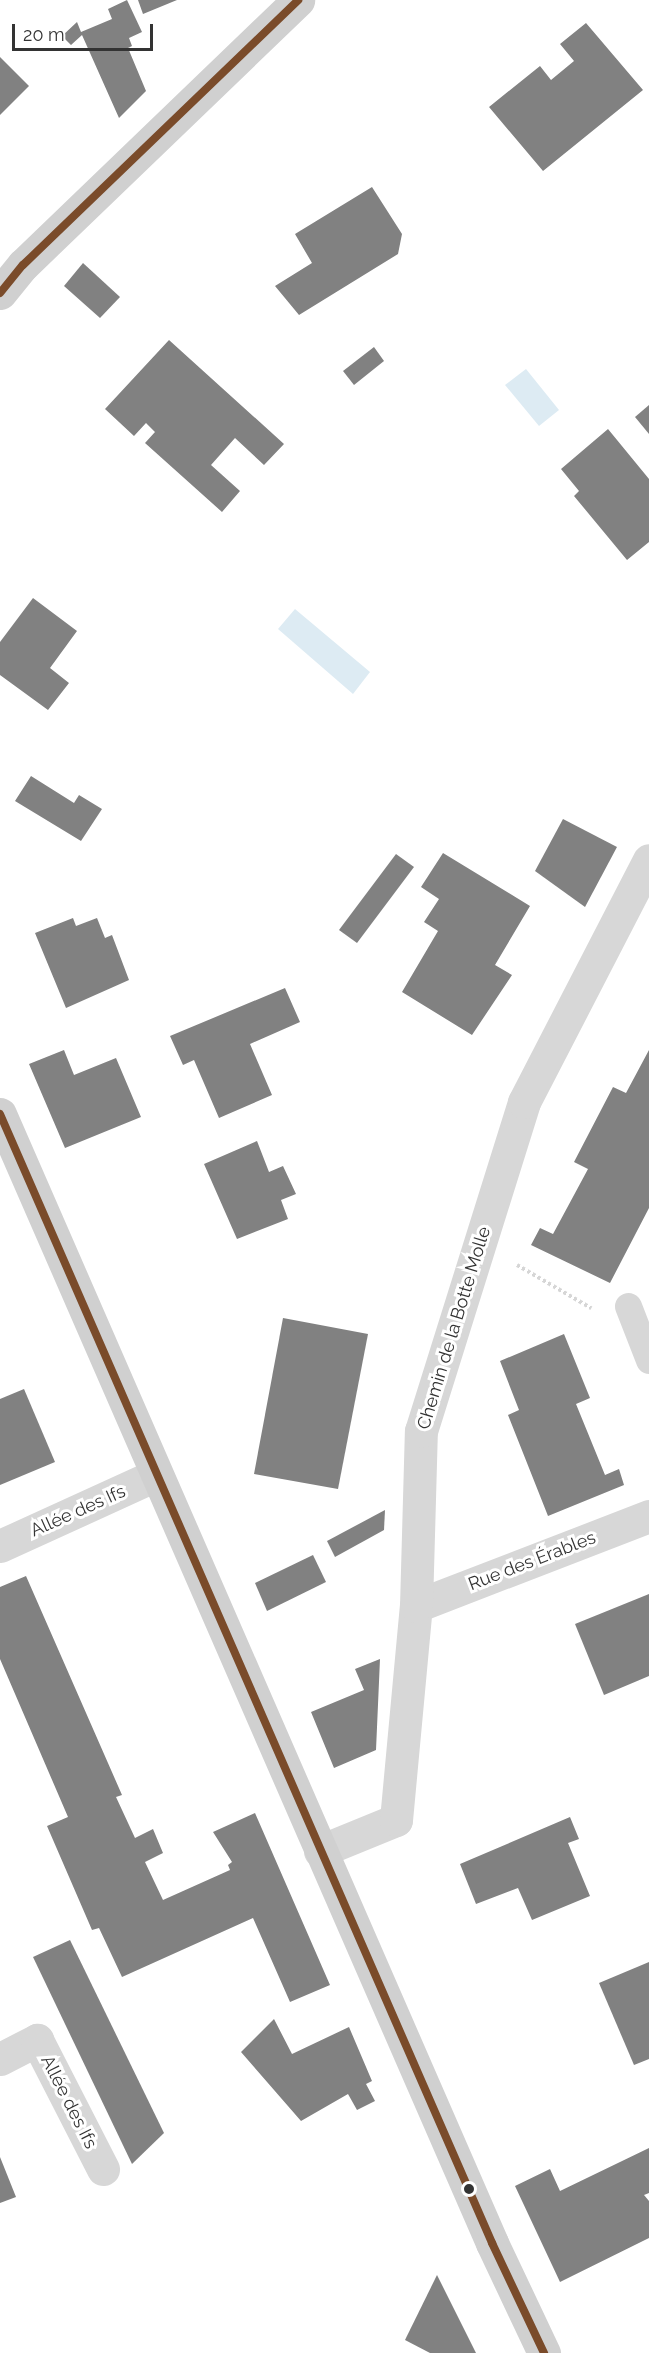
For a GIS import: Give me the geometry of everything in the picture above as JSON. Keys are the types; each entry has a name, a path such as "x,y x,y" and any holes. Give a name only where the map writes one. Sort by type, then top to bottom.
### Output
{"street":[{"path":"0,292 24,265 298,0"},
{"name":"Chemin de la Botte Molle","path":"320,1851 396,1820 416,1606 421,1431 524,1102 649,860"},
{"path":"0,1114 320,1851 544,2353"},
{"name":"Allée des Ifs","path":"0,1546 156,1475"},
{"name":"Rue des Érables","path":"416,1606 649,1516"},
{"name":"Allée des Ifs","path":"0,2059 37,2040 103,2169"}],"lane":[{"path":"628,1306 649,1360"}],"path":[{"path":"479,1246 508,1258 529,1274 592,1308 628,1306"}],"shaded area":[{"path":"526,369 559,410 539,426 505,385"},
{"path":"295,609 370,672 353,694 278,629"}],"building":[{"path":"127,0 142,32 129,38 132,46 128,48 146,91 119,118 82,35 71,45 62,36 77,22 81,32 112,19 108,9"},
{"path":"138,0 177,0 143,14"},
{"path":"586,23 643,90 543,171 489,107 540,66 551,80 574,61 560,44"},
{"path":"0,57 29,86 0,115"},
{"path":"372,187 402,234 398,254 299,315 275,286 312,263 295,234"},
{"path":"83,263 120,297 100,318 64,286"},
{"path":"169,340 284,444 264,465 235,438 211,465 240,491 222,512 145,443 155,432 146,423 134,436 105,409"},
{"path":"374,347 384,361 354,385 343,371"},
{"path":"649,405 649,434 635,417"},
{"path":"608,429 649,479 649,542 627,560 574,496 579,491 561,469"},
{"path":"33,598 77,631 50,668 69,683 48,710 0,675 0,642"},
{"path":"31,776 74,803 79,795 102,809 81,841 15,801"},
{"path":"563,819 617,847 585,907 535,871"},
{"path":"443,853 530,906 495,965 512,975 472,1035 402,992 438,931 424,922 439,899 421,887"},
{"path":"396,854 414,867 357,943 339,930"},
{"path":"73,918 76,926 97,918 105,938 112,935 129,980 66,1008 35,933"},
{"path":"285,988 300,1022 250,1044 272,1095 219,1118 194,1060 183,1065 170,1036"},
{"path":"64,1050 74,1075 116,1058 141,1117 65,1148 29,1064"},
{"path":"649,1050 649,1208 610,1283 531,1245 540,1228 553,1234 588,1169 574,1162 613,1087 626,1093"},
{"path":"257,1141 269,1172 283,1166 296,1194 281,1200 288,1219 237,1239 204,1164"},
{"path":"283,1318 368,1334 338,1489 254,1474"},
{"path":"564,1334 590,1398 576,1404 605,1475 619,1469 624,1485 548,1516 508,1415 519,1410 500,1361"},
{"path":"24,1389 55,1462 0,1485 0,1399"},
{"path":"385,1510 384,1530 335,1557 327,1541"},
{"path":"313,1555 326,1582 267,1611 255,1583"},
{"path":"26,1576 122,1795 116,1797 135,1838 153,1829 163,1853 145,1862 163,1900 230,1870 228,1865 232,1862 213,1832 255,1813 330,1985 290,2002 253,1918 122,1977 99,1928 92,1930 47,1826 68,1817 0,1659 0,1587"},
{"path":"649,1594 649,1676 604,1695 575,1624"},
{"path":"380,1659 376,1750 334,1768 311,1712 364,1690 355,1669"},
{"path":"570,1817 579,1839 568,1843 590,1896 532,1920 518,1888 476,1904 460,1864"},
{"path":"70,1940 164,2133 132,2164 33,1957"},
{"path":"649,1962 649,2059 634,2065 599,1983"},
{"path":"274,2019 292,2054 349,2027 372,2081 366,2084 375,2101 357,2110 348,2094 301,2121 241,2052"},
{"path":"649,2148 649,2193 644,2195 649,2201 649,2238 560,2282 515,2186 550,2169 560,2191"},
{"path":"0,2157 16,2197 0,2203"},
{"path":"437,2275 476,2353 430,2353 405,2340"}],"transit line":[{"path":"0,293 23,265 298,0"},
{"path":"0,1114 492,2243 544,2353"}]}
